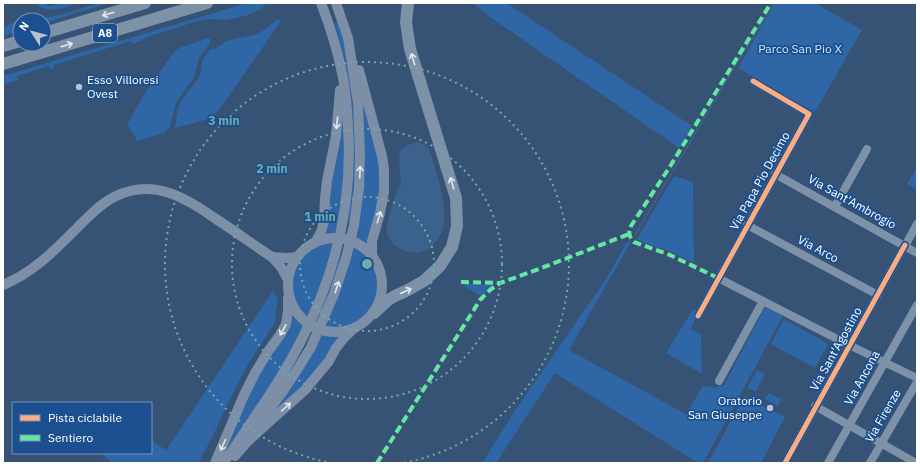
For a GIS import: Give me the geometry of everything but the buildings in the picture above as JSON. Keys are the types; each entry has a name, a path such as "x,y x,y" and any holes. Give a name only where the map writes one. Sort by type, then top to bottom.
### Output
{"highway":[{"name":"A8","path":"52,31 145,3"},
{"name":"A8","path":"3,64 207,3"},
{"path":"374,313 388,300 424,281 440,266 452,247 457,226 456,198 410,49 406,22 408,3"}],"main road":[{"path":"227,460 279,380 301,342 316,311 329,275 343,222 348,186 349,156 346,103 342,73 335,43 321,3"},
{"path":"336,3 355,55 382,156 384,169 384,192 372,241 372,255"},
{"path":"227,460 266,414 312,347 334,294 346,258 354,225 359,188 360,155 358,103 348,38"},
{"path":"316,241 321,232 324,221 327,181 336,136 340,83 335,43"},
{"path":"3,285 15,280 51,254 94,210 113,197 132,190 146,189 173,193 193,203 272,257 281,267 288,280"},
{"path":"215,463 255,373 286,324 288,311 288,280 291,268 297,257 316,241 328,238 340,237 352,240 363,246 379,265 382,277 383,290 380,302 374,313 344,338 336,348 329,361 305,390 227,460"},
{"path":"272,257 297,257"},
{"path":"288,292 298,315 307,324 330,332 343,332 355,328"}],"street":[{"name":"Via Papa Pio Decimo","path":"698,316 809,114 753,81"},
{"path":"835,206 867,149"},
{"name":"Via Sant'Ambrogio","path":"775,174 835,206 917,253"},
{"name":"Via Sant'Agostino","path":"785,463 815,406 917,224"},
{"name":"Via Arco","path":"747,225 878,295"},
{"path":"718,278 917,378"},
{"path":"719,381 763,301"},
{"name":"Via Ancona","path":"828,463 917,305"},
{"name":"Via Firenze","path":"870,463 917,382"},
{"path":"815,406 916,463"}],"green space":[{"path":"45,3 50,6 62,3 79,3 52,10 42,8 37,5"},
{"path":"99,3 109,3 52,21 52,17"},
{"path":"247,3 268,3 259,10 245,16 226,20 208,19 194,22 153,35 133,44 131,41 54,65 54,68 50,69 49,66 17,76 18,80 3,85 3,76"},
{"path":"473,3 507,3 692,126 679,148 487,15"},
{"name":"Parco San Pio X","path":"775,3 815,3 862,30 815,112 738,68"},
{"path":"278,19 281,21 219,110 208,119 176,128 180,103 198,79 202,61 208,52 211,49 217,48 226,41 257,34"},
{"path":"337,22 342,34 351,75 357,161 350,223 346,221 343,57 334,23"},
{"path":"12,23 12,33 3,36 3,29"},
{"path":"208,38 210,39 210,43 199,58 194,78 176,102 170,127 164,133 137,141 127,125 151,84 175,51 179,48"},
{"path":"361,98 367,110 381,173 380,195 368,246 356,239"},
{"path":"343,105 346,169 335,234 324,235"},
{"path":"917,167 917,189 907,184"},
{"path":"674,176 693,182 694,263 669,251 637,239"},
{"path":"334,240 332,255 308,320 298,309 292,297 291,284 293,271 299,260 308,250 320,243"},
{"path":"632,240 569,350 686,414 702,387 708,386 714,388 724,385 765,307 783,316 703,463 698,463 555,373 496,463 482,463 514,412 606,279 627,242"},
{"path":"354,246 371,261 375,268 378,278 376,297 372,306 360,320 342,328 324,328 351,258"},
{"path":"339,254 343,256 324,313 319,312"},
{"path":"465,284 495,285 481,296 464,286"},
{"path":"273,291 278,299 275,316 276,321 254,355 234,391 198,463 113,463 104,456 104,454 152,454 152,441 166,450"},
{"path":"693,309 698,312 691,329 701,335 702,374 666,353"},
{"path":"291,314 298,322 305,326 290,359 222,456 246,399"},
{"path":"784,319 828,344 815,368 771,344"},
{"path":"321,334 331,337 340,336 310,381 270,414"},
{"path":"757,370 765,374 756,392 747,388"},
{"path":"769,393 781,399 778,406 765,399"},
{"path":"744,396 785,417 761,463 708,463"},
{"path":"890,399 896,402 889,415 883,411"}],"shaded area":[{"path":"416,142 429,148 440,185 444,205 444,222 438,239 432,246 424,251 412,253 406,252 391,242 388,237 387,227 398,187 401,186 399,161 400,152 404,147"}],"waterway":[{"path":"635,235 737,63 775,3"}],"marked path":[{"path":"718,278 670,255 634,242 629,233 631,226 669,168 771,3"},
{"path":"461,282 500,283 629,234"},
{"path":"377,463 480,300 500,283"}],"cycle path":[{"path":"698,316 809,114 753,81"},
{"path":"785,463 905,245"}],"place":[{"name":"Esso Villoresi Ovest","path":"79,87"},
{"name":"Oratorio San Giuseppe","path":"770,408"}]}
